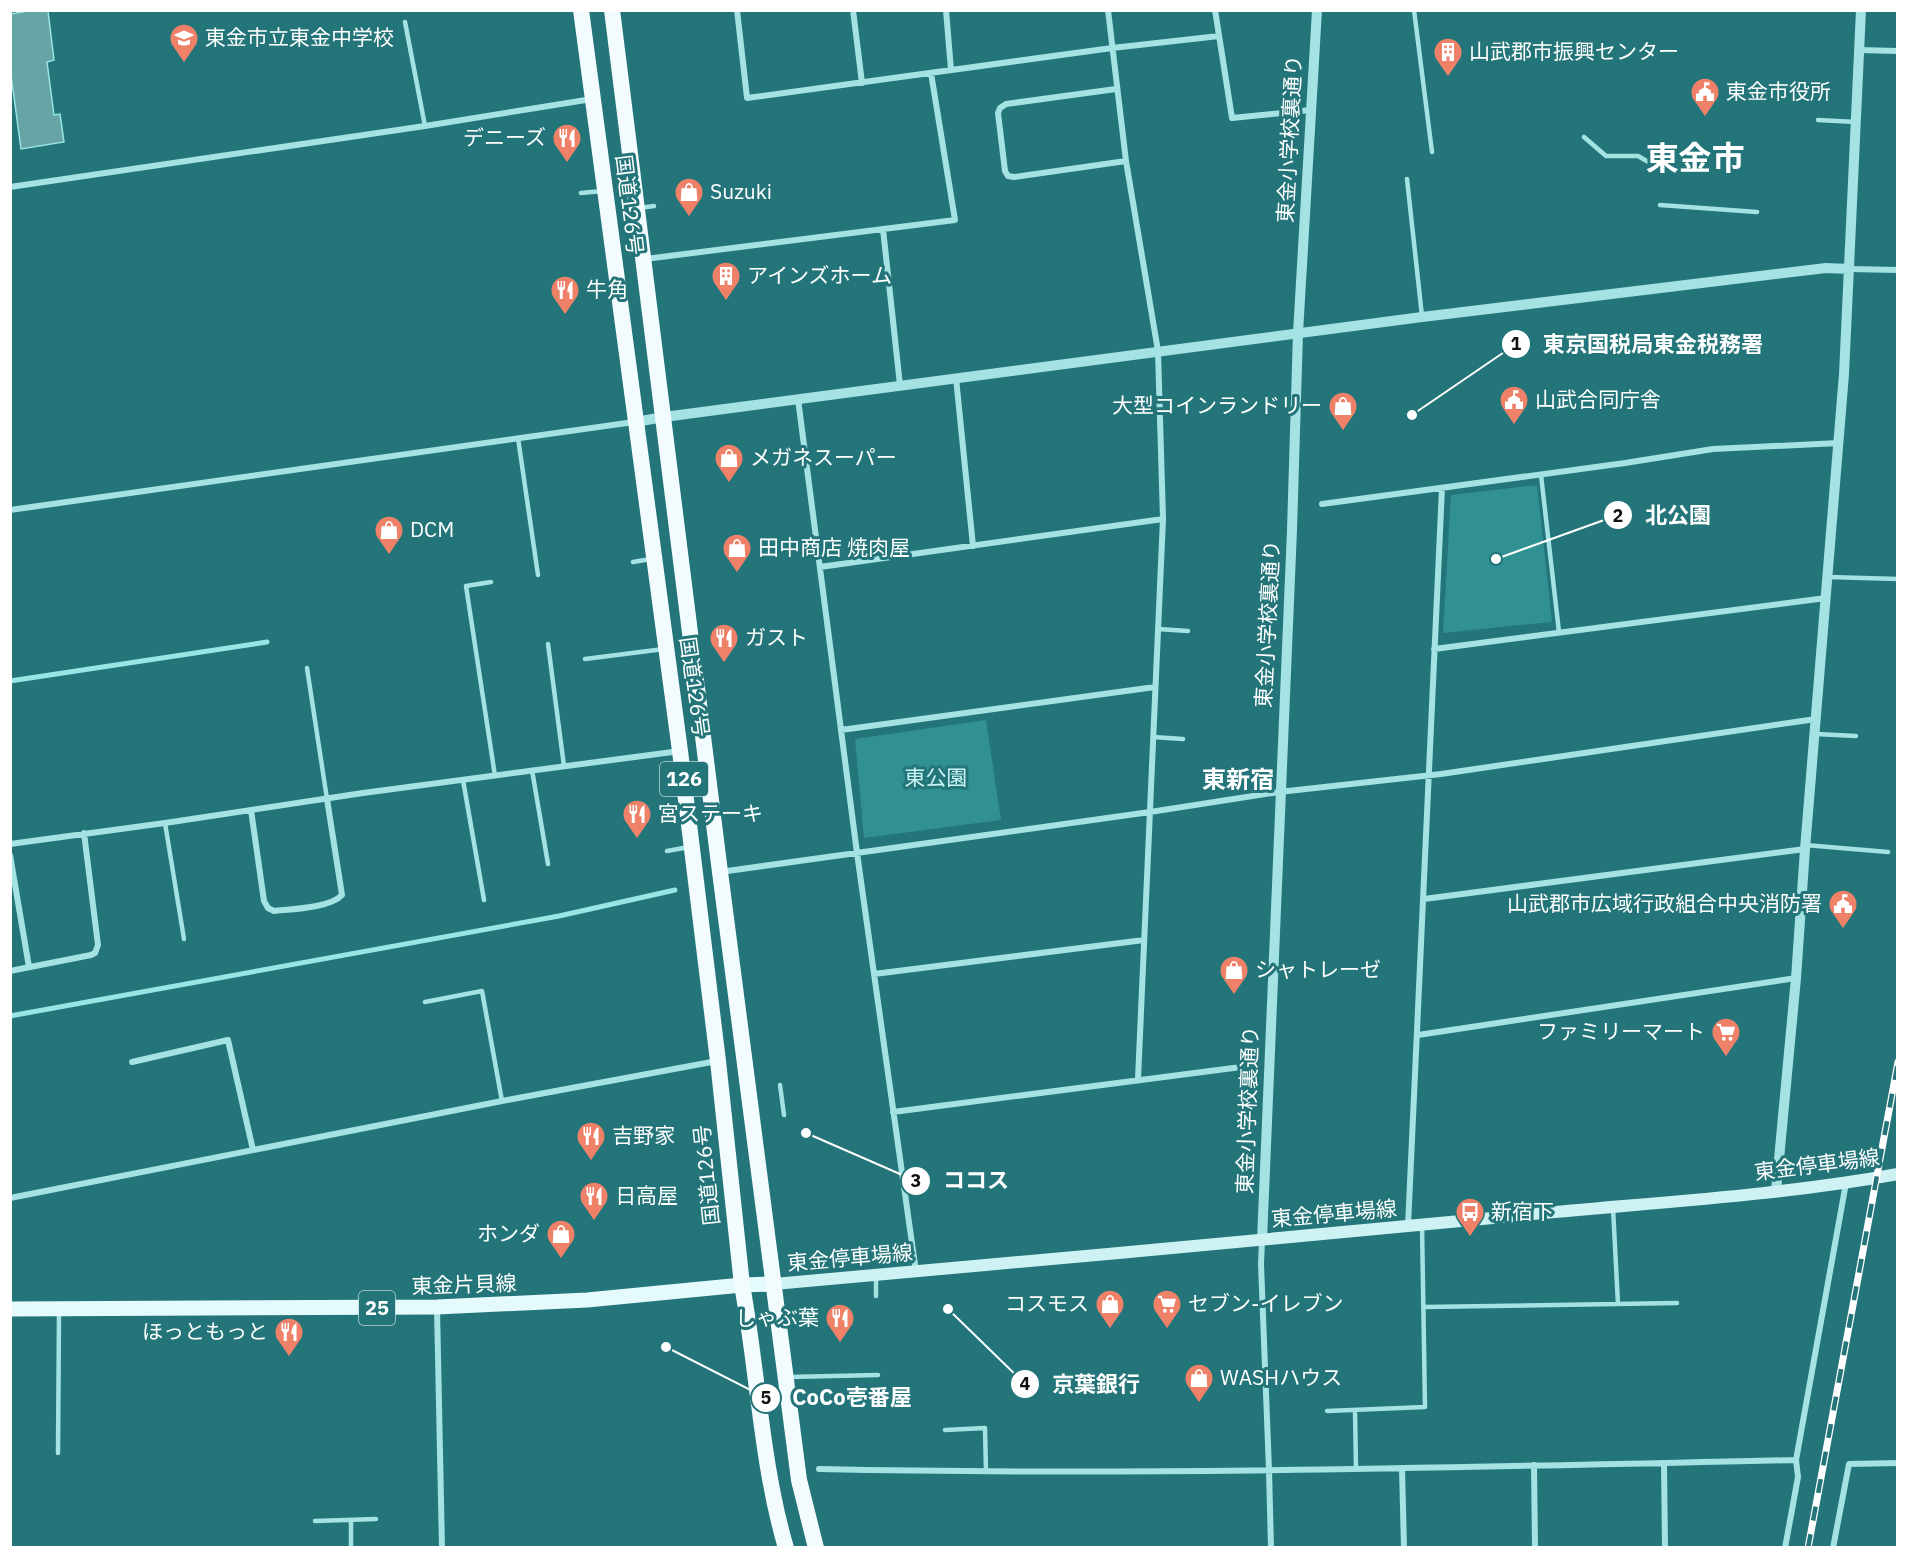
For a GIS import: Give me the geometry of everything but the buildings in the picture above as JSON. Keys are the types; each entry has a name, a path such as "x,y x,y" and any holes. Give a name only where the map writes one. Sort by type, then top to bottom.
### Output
{"highway":[{"name":"国道126号","path":"581,10 680,751 718,1060 742,1285 771,1481 778,1521 786,1548"},
{"name":"国道126号","path":"612,10 646,207 644,259 720,872 799,1480 816,1548"}],"main road":[{"name":"東金停車場線","path":"774,1284 1408,1227 1776,1191 1846,1184 1898,1174"},
{"name":"東金片貝線","path":"10,1309 437,1307 588,1300 774,1284"}],"street":[{"path":"737,10 747,98 1112,48 1219,36"},
{"path":"853,10 862,83"},
{"path":"945,10 951,70"},
{"path":"1108,10 1126,161 1158,351 1163,519 1138,1079"},
{"path":"1215,10 1232,118 1311,110"},
{"name":"東金小学校裏通り","path":"1262,1240 1298,333 1317,10"},
{"path":"1776,1191 1796,978 1846,351 1861,10"},
{"path":"1859,50 1898,51"},
{"path":"644,259 955,220 931,73"},
{"path":"1116,89 1006,104 1000,108 998,113 1005,171 1008,176 1014,177 1126,161"},
{"path":"10,187 593,99"},
{"path":"883,229 900,385"},
{"path":"10,510 664,417 1422,317 1826,268 1898,270"},
{"path":"956,378 973,546"},
{"path":"798,399 857,853 916,1272"},
{"path":"1322,504 1713,449 1839,443"},
{"path":"1408,1227 1442,488"},
{"path":"820,567 1163,519"},
{"path":"1434,649 1826,598"},
{"path":"841,730 1155,687"},
{"path":"720,872 1280,792 1430,775 1816,718"},
{"path":"10,844 327,798 680,751"},
{"path":"251,810 264,901 268,908 274,911 324,904 337,900 342,895 327,798"},
{"path":"10,971 95,953 98,945 84,833"},
{"path":"1424,898 1805,847"},
{"path":"10,855 29,967"},
{"path":"874,974 1144,940"},
{"path":"1418,1035 1796,978"},
{"path":"132,1062 228,1040 253,1150"},
{"path":"10,1198 718,1060"},
{"path":"893,1112 1249,1066"},
{"path":"1785,1548 1798,1477 1796,1460 1846,1184"},
{"path":"1262,1240 1271,1548"},
{"path":"437,1307 442,1548"},
{"path":"819,1469 986,1472 1269,1470 1796,1460"},
{"path":"1664,1463 1665,1548"},
{"path":"1833,1548 1849,1464 1898,1463"},
{"path":"1534,1465 1535,1548"},
{"path":"1402,1468 1404,1548"}],"lane":[{"path":"1414,10 1432,152"},
{"path":"405,22 425,126"},
{"path":"1818,120 1856,122"},
{"path":"1584,137 1606,156 1638,156 1659,168"},
{"path":"1407,178 1422,317"},
{"path":"581,193 605,190"},
{"path":"714,198 733,196"},
{"path":"1660,205 1757,212"},
{"path":"518,438 538,575"},
{"path":"1541,475 1559,632"},
{"path":"633,562 654,559"},
{"path":"1828,577 1898,579"},
{"path":"491,582 466,586 495,776"},
{"path":"1158,629 1188,631"},
{"path":"548,644 564,766"},
{"path":"585,658 666,649"},
{"path":"308,668 327,798"},
{"path":"1815,734 1856,736"},
{"path":"1153,737 1183,739"},
{"path":"532,771 548,864"},
{"path":"463,780 484,900"},
{"path":"165,823 183,939"},
{"path":"668,851 692,847"},
{"path":"1805,847 1888,852"},
{"path":"425,1002 482,991 502,1101"},
{"path":"780,1085 784,1115"},
{"path":"1612,1206 1618,1304"},
{"path":"1327,1411 1425,1407 1422,1225"},
{"path":"876,1275 876,1296"},
{"path":"1423,1307 1677,1303"},
{"path":"58,1453 59,1309"},
{"path":"786,1377 878,1375"},
{"path":"1355,1410 1356,1469"},
{"path":"945,1430 985,1428 986,1472"},
{"path":"315,1521 376,1519"},
{"path":"351,1520 351,1548"}],"green space":[{"path":"1537,485 1552,622 1443,633 1451,495"},
{"name":"東公園","path":"986,720 1001,820 864,838 855,739"}],"water":[{"path":"33,10 48,11 54,60 47,62 54,115 60,114 64,142 21,149 11,75 11,14"}],"waterway":[{"path":"10,681 267,642"},
{"path":"10,1016 559,916 675,890"}],"railway":[{"path":"1808,1548 1898,1062"}],"place":[{"name":"東金市立東金中学校","path":"184,64"},
{"name":"山武郡市振興センター","path":"1448,78"},
{"name":"東金市役所","path":"1705,118"},
{"name":"デニーズ","path":"567,164"},
{"name":"Suzuki","path":"689,218"},
{"name":"アインズホーム","path":"726,302"},
{"name":"牛角","path":"565,316"},
{"name":"東京国税局東金税務署","path":"1412,415"},
{"name":"山武合同庁舎","path":"1514,426"},
{"name":"大型コインランドリー","path":"1343,432"},
{"name":"メガネスーパー","path":"729,484"},
{"name":"DCM","path":"389,556"},
{"name":"北公園","path":"1496,559"},
{"name":"田中商店 焼肉屋","path":"737,574"},
{"name":"ガスト","path":"724,664"},
{"name":"宮ステーキ","path":"637,840"},
{"name":"山武郡市広域行政組合中央消防署","path":"1843,930"},
{"name":"シャトレーゼ","path":"1234,996"},
{"name":"ファミリーマート","path":"1726,1058"},
{"name":"ココス","path":"806,1133"},
{"name":"吉野家","path":"591,1162"},
{"name":"日高屋","path":"594,1222"},
{"name":"新宿下","path":"1470,1238"},
{"name":"ホンダ","path":"561,1260"},
{"name":"京葉銀行","path":"948,1309"},
{"name":"コスモス","path":"1110,1330"},
{"name":"セブン-イレブン","path":"1167,1330"},
{"name":"しゃぶ葉","path":"840,1344"},
{"name":"CoCo壱番屋","path":"666,1347"},
{"name":"ほっともっと","path":"289,1358"},
{"name":"WASHハウス","path":"1199,1404"}],"district":[{"name":"東金市","path":"1695,158"},
{"name":"東新宿","path":"1238,780"}]}
